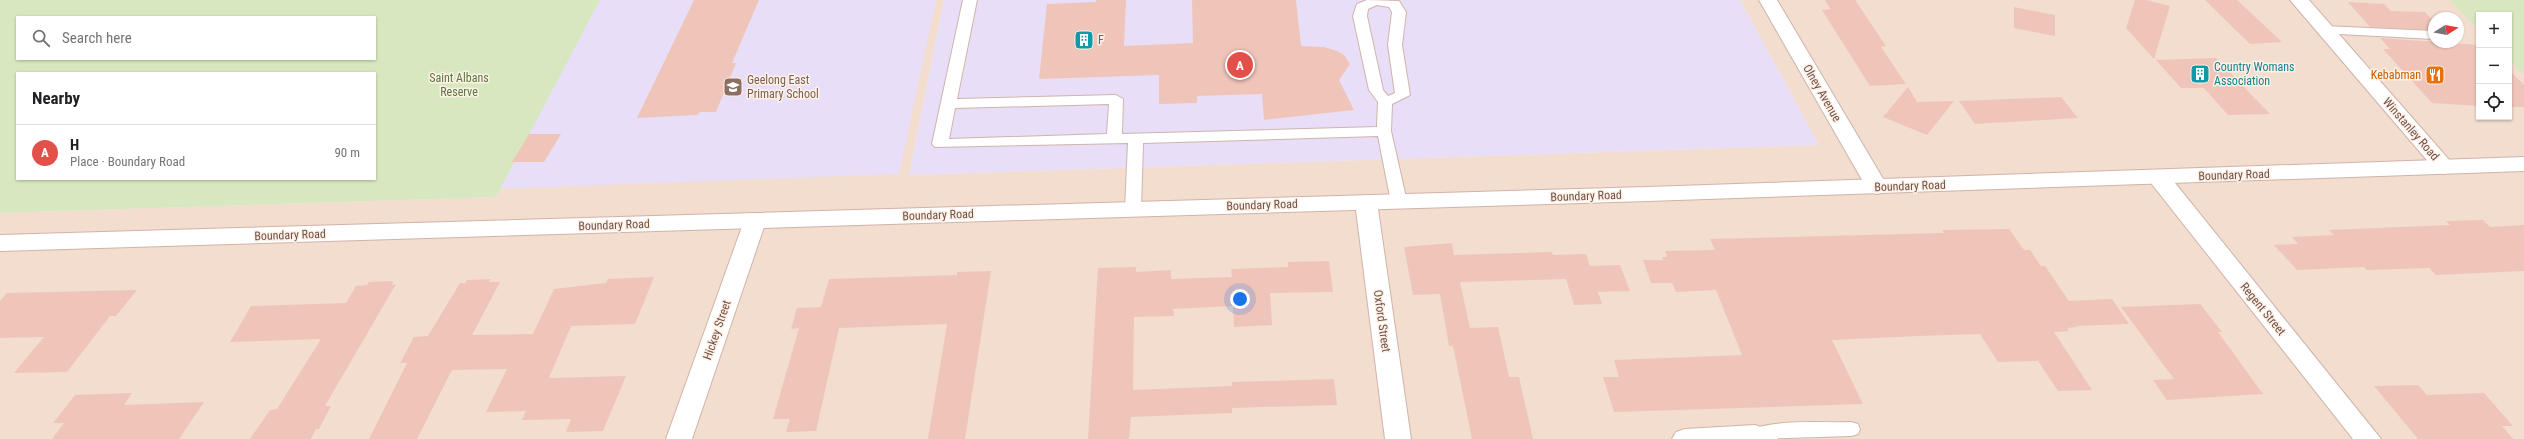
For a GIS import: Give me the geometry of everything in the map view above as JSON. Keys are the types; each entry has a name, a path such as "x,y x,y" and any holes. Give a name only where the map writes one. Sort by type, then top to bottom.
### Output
{"main road":[{"name":"Olney Avenue","path":"1768,0 1877,187"},
{"name":"Winstanley Road","path":"2299,0 2444,167"},
{"name":"Boundary Road","path":"0,244 1877,187 2524,164"},
{"name":"Regent Street","path":"2159,178 2368,439"},
{"name":"Oxford Street","path":"1366,202 1398,439"},
{"name":"Hickey Street","path":"679,439 755,221"},
{"path":"1685,439 1760,437"}],"lane":[{"path":"970,0 940,144 1136,137 1384,131"},
{"path":"1385,102 1403,96 1395,43 1399,12 1391,3 1374,1 1362,7 1360,16 1376,90 1385,102 1384,131 1398,202"},
{"path":"2325,30 2428,35"},
{"path":"948,104 1116,98 1114,138"},
{"path":"1133,209 1136,137"},
{"path":"1760,437 1783,431 1851,429"}],"shaded area":[{"name":"Geelong East Primary School","path":"596,0 936,0 899,174 491,189"},
{"path":"600,0 944,0 909,175 1819,145 1740,0 2475,0 2478,12 2476,12 2476,120 2512,120 2512,36 2524,47 2524,439 0,439 0,213 496,197"},
{"path":"944,0 1740,0 1819,145 909,175"}],"green space":[{"name":"Saint Albans Reserve","path":"0,0 600,0 496,197 0,213"},
{"path":"2449,0 2524,0 2524,75 2512,63 2512,12 2476,12 2476,27 2464,15 2464,12 2461,12"}],"building":[{"path":"694,0 759,0 732,63 736,63 716,112 700,112 697,115 637,118"},
{"path":"1096,0 1126,0 1124,46 1193,43 1192,0 1296,0 1301,46 1324,47 1337,51 1344,55 1350,64 1339,80 1354,110 1264,120 1262,94 1197,96 1197,103 1159,104 1159,75 1039,79 1047,4 1096,2"},
{"path":"1825,0 1855,0 1886,46 1881,47 1906,84 1870,86 1822,10 1830,9"},
{"path":"2135,0 2146,0 2170,6 2154,59 2126,28"},
{"path":"2205,0 2237,0 2282,42 2250,44"},
{"path":"2348,2 2384,4 2391,11 2425,12 2428,15 2428,30 2370,27"},
{"path":"2014,7 2055,15 2055,36 2014,28"},
{"path":"2380,38 2428,41 2428,48 2464,48 2464,44 2476,45 2476,106 2432,103 2383,49 2390,49"},
{"name":"Country Womans Association","path":"2216,58 2270,114 2228,115 2204,88 2181,88 2156,60"},
{"path":"2512,73 2524,85 2524,107 2512,107"},
{"path":"1908,87 1917,102 1954,101 1927,135 1883,117"},
{"path":"2061,97 2078,118 1975,124 1959,101"},
{"path":"529,134 561,134 544,162 512,162"},
{"path":"2483,220 2490,227 2524,225 2524,271 2436,275 2429,268 2367,270 2364,267 2297,270 2274,245 2298,244 2292,237 2334,235 2329,230 2450,225 2446,221"},
{"path":"2009,229 2024,250 2030,250 2041,266 2045,266 2069,301 2112,299 2129,324 2076,326 2077,327 2067,328 2069,331 2054,332 2092,390 2058,391 2038,361 1998,362 1980,334 1918,336 1832,340 1863,404 1614,412 1603,377 1619,377 1614,360 1742,355 1716,290 1676,292 1672,283 1651,283 1643,260 1663,260 1662,257 1667,257 1665,251 1715,250 1710,239 1944,233 1942,230"},
{"path":"1452,243 1454,255 1552,252 1553,255 1586,254 1590,266 1620,265 1630,291 1598,292 1602,304 1574,305 1566,279 1460,282 1470,328 1498,327 1509,377 1519,377 1533,439 1472,439 1453,346 1449,346 1440,294 1413,295 1404,247"},
{"path":"1329,261 1333,292 1270,293 1272,325 1234,327 1233,306 1173,309 1174,316 1134,317 1133,390 1232,386 1232,382 1334,379 1337,405 1232,408 1232,413 1131,417 1129,439 1088,439 1098,268 1136,267 1136,272 1171,270 1171,279 1232,277 1231,269 1288,267 1288,262"},
{"path":"991,271 965,439 928,439 947,324 839,328 816,431 786,432 790,419 773,419 799,328 791,329 797,308 821,307 829,279 957,275 957,272"},
{"path":"654,277 635,324 571,326 549,378 626,376 603,431 566,432 571,419 522,420 526,411 486,412 507,369 452,370 417,439 369,439 407,363 400,363 414,337 428,336 460,283 465,283 467,280 491,279 489,282 500,282 472,335 533,334 554,289 606,283 608,279"},
{"path":"393,281 392,285 396,284 325,406 331,406 319,429 316,429 311,439 250,439 270,410 277,409 321,339 230,342 251,306 346,303 356,286 367,285 369,282"},
{"path":"137,290 116,316 110,316 67,372 14,373 44,337 0,338 0,301 7,293"},
{"path":"2200,304 2222,332 2218,332 2263,394 2167,400 2153,380 2174,379 2121,307"},
{"path":"2418,385 2427,395 2484,393 2513,426 2502,426 2513,439 2418,439 2374,386"},
{"path":"132,393 124,405 204,402 179,439 52,439 64,423 53,423 75,395"}],"place":[{"name":"F","path":"1084,40"},
{"name":"H","path":"1240,65"},
{"name":"Country Womans Association","path":"2200,74"},
{"name":"Kebabman","path":"2435,75"},
{"name":"Geelong East Primary School","path":"733,87"}]}
